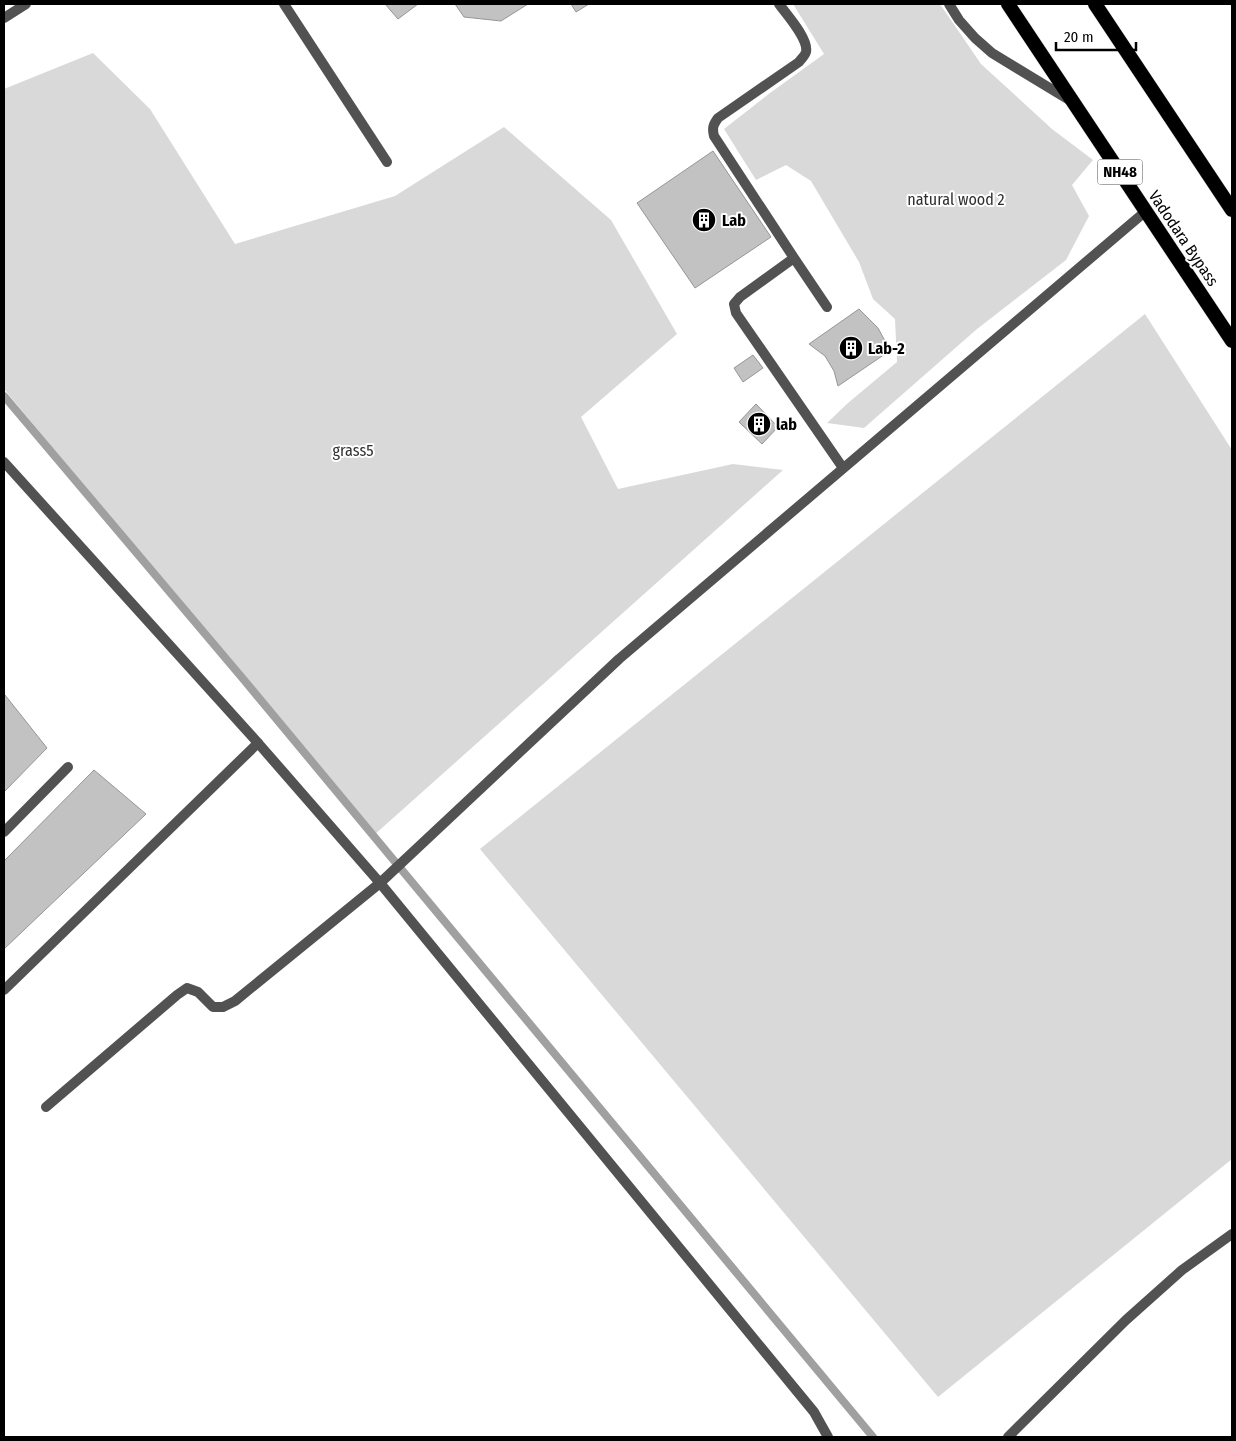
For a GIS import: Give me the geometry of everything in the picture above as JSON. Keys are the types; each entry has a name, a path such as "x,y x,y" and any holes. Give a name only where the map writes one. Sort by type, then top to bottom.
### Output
{"highway":[{"name":"Vadodara Bypass","path":"1008,4 1232,341"},
{"path":"1094,4 1232,210"}],"street":[{"path":"4,18 26,4"},
{"path":"284,4 386,162"},
{"path":"779,4 802,34 806,45 806,54 799,62 718,118 712,128 714,136 827,307"},
{"path":"948,4 975,38 992,53 1074,103"},
{"path":"46,1107 187,988 198,992 214,1007 223,1007 236,1001 380,883 619,658 1146,211"},
{"path":"794,258 740,297 734,304 736,313 842,468"},
{"path":"4,462 258,743 380,883 814,1412 828,1437"},
{"path":"4,990 258,743"},
{"path":"4,832 68,767"},
{"path":"1008,1437 1132,1314 1182,1270 1232,1234"}],"green space":[{"name":"natural wood 2","path":"793,4 940,4 981,64 1052,129 1093,160 1072,185 1089,216 1066,260 977,329 864,428 827,423 897,362 895,319 873,299 859,262 811,181 786,165 756,180 724,129 824,54"},
{"name":"grass5","path":"93,53 150,109 235,244 395,196 504,127 611,220 677,334 581,417 618,489 733,464 783,470 373,836 4,389 4,89"},
{"path":"1145,314 1232,450 1232,1159 938,1397 480,849"}],"building":[{"path":"385,4 418,4 398,19"},
{"path":"455,4 528,4 501,21 464,17"},
{"path":"571,4 589,4 576,12"},
{"name":"Lab","path":"713,151 771,237 695,288 637,203"},
{"name":"Lab-2","path":"859,309 878,328 888,352 838,386 834,371 825,356 809,344"},
{"name":"Lab","path":"753,355 763,368 743,382 734,368"},
{"name":"lab","path":"756,404 778,427 762,444 739,422"},
{"path":"4,696 47,748 4,792"},
{"path":"94,770 146,814 4,949 4,861"}],"waterway":[{"path":"4,396 244,680 873,1437"}],"place":[{"name":"Lab","path":"704,220"},
{"name":"Lab-2","path":"851,348"},
{"name":"lab","path":"759,424"}]}
